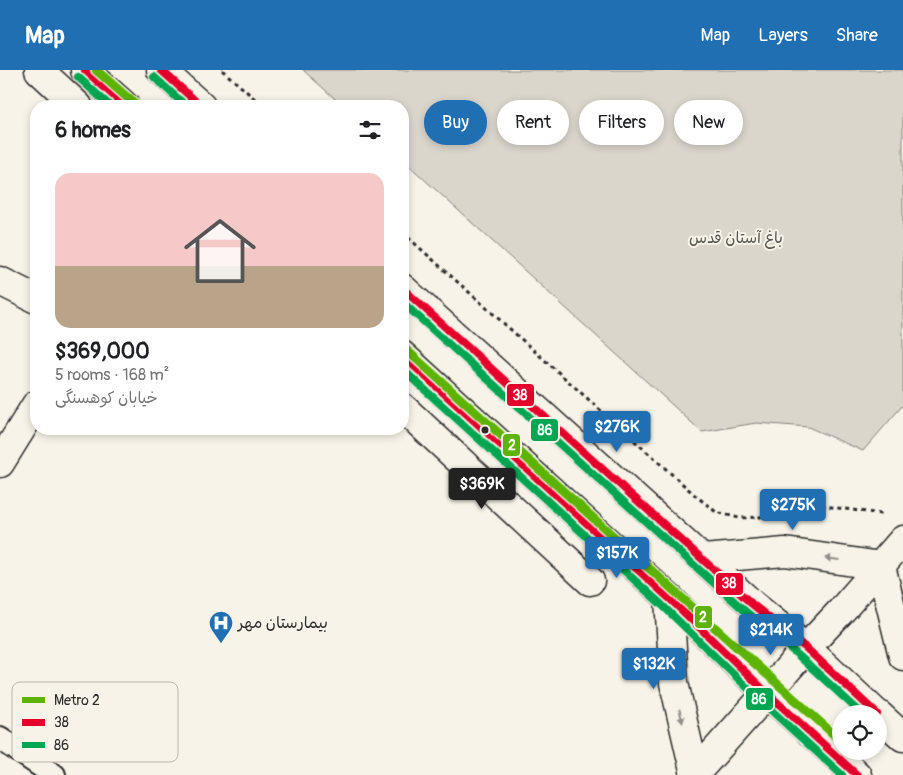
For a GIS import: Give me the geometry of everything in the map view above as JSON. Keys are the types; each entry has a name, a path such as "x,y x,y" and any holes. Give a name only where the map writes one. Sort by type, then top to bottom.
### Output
{"main road":[{"path":"39,70 72,100"},
{"path":"85,70 118,100"},
{"path":"161,70 194,100"},
{"path":"0,281 30,296"},
{"path":"409,294 752,604 806,648 867,705"},
{"path":"409,361 670,598 767,692 857,775"},
{"path":"409,413 590,581"},
{"path":"3,453 30,414"},
{"path":"694,775 903,540"},
{"path":"703,559 785,552 881,566"},
{"path":"881,566 903,656"},
{"path":"670,598 674,683 694,775"},
{"path":"887,723 903,737"}],"lane":[{"path":"0,738 12,746"},
{"path":"35,762 54,775"}],"path":[{"path":"222,70 256,100"},
{"path":"409,238 689,490 716,512 739,518 760,517 779,512 824,506 886,514"}],"green space":[{"name":"باغ آستان قدس","path":"303,70 903,70 903,405 863,451 808,427 756,423 702,432 409,165 409,100 336,100"}],"metro line":[{"name":"2","path":"96,70 130,100"},
{"name":"2","path":"409,352 832,733"}],"transit line":[{"name":"38","path":"85,70 118,100"},
{"name":"38","path":"161,70 194,100"},
{"name":"86","path":"78,77 103,100"},
{"name":"86","path":"154,77 179,100"},
{"name":"38","path":"409,294 752,604 806,648 867,705"},
{"name":"86","path":"409,308 852,705"},
{"name":"38","path":"409,361 669,598 767,693 857,775"},
{"name":"86","path":"409,375 662,605 760,700 842,775"}],"place":[{"name":"بیمارستان مهر","path":"221,644"}]}
